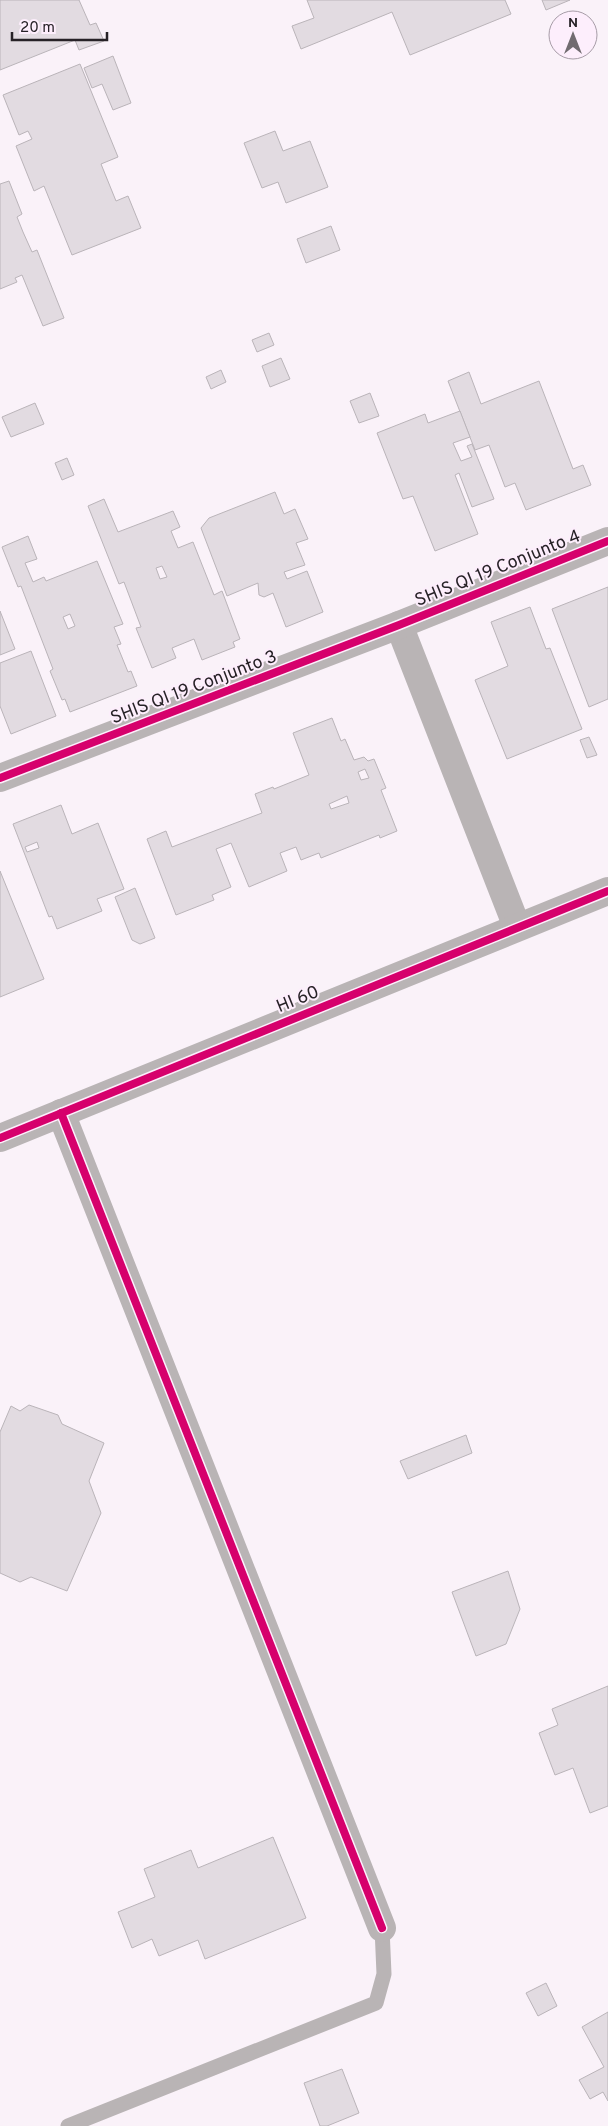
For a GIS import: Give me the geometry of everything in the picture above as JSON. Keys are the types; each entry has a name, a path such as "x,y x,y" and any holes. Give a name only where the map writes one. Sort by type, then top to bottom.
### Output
{"street":[{"name":"SHIS QI 19 Conjunto 4","path":"399,624 608,541"},
{"name":"SHIS QI 19 Conjunto 3","path":"0,778 399,624"},
{"path":"399,624 517,927"},
{"name":"HI 60","path":"0,1138 608,891"},
{"path":"60,1113 382,1928"}],"lane":[{"path":"68,2126 376,2003 384,1974 382,1928"}],"building":[{"path":"0,0 79,0 90,25 96,23 104,41 79,50 75,40 0,70"},
{"path":"307,0 505,0 511,14 410,55 392,12 301,49 292,26 314,18"},
{"path":"542,0 570,0 546,10"},
{"path":"113,56 131,103 113,110 102,84 92,88 84,68"},
{"path":"80,64 118,157 101,164 116,201 128,196 141,228 72,255 44,186 34,191 16,146 32,139 28,131 19,135 3,95"},
{"path":"275,131 283,151 310,141 328,187 286,203 278,182 262,188 244,143"},
{"path":"9,181 22,214 17,217 23,232 32,252 37,250 64,318 43,326 22,275 15,278 17,282 0,289 0,184"},
{"path":"331,226 340,250 306,263 297,239"},
{"path":"269,333 274,345 257,352 252,340"},
{"path":"281,358 290,379 270,387 262,366"},
{"path":"221,370 226,382 211,389 206,377"},
{"path":"469,372 481,404 539,381 573,469 583,465 591,485 526,510 515,483 505,487 489,445 475,450 448,381"},
{"path":"370,393 379,416 359,423 350,401"},
{"path":"35,403 44,424 11,437 2,417"},
{"path":"460,411 470,437 453,443 461,461 472,457 467,446 472,444 494,499 472,507 459,473 455,475 478,534 435,551 413,496 403,499 377,433 425,414 428,423"},
{"path":"67,458 74,475 62,480 55,463"},
{"path":"275,492 284,514 295,509 308,539 296,543 305,565 284,572 287,579 307,571 323,612 286,627 273,593 264,597 259,595 258,583 227,596 201,528 209,518"},
{"path":"104,499 118,532 173,511 180,527 171,531 178,548 193,542 214,595 222,591 240,639 233,642 235,647 202,660 194,639 172,648 176,658 152,668 136,628 141,627 124,582 119,584 88,506","holes":["162,566 167,577 160,579 156,568"]},
{"path":"28,536 37,559 25,563 33,582 44,577 46,581 97,561 123,624 114,627 121,644 117,645 128,672 131,671 137,686 70,712 65,699 62,700 50,671 53,669 21,586 18,587 2,547","holes":["70,614 75,626 68,629 63,617"]},
{"path":"608,587 608,699 589,707 552,609"},
{"path":"530,607 546,649 550,648 582,729 507,759 475,680 508,666 491,622"},
{"path":"0,611 15,649 0,655"},
{"path":"31,651 56,716 11,734 0,706 0,663"},
{"path":"332,718 341,741 345,739 354,760 364,757 368,761 374,759 386,788 381,790 397,831 380,838 379,835 321,858 319,853 301,860 296,847 280,853 287,871 249,887 231,843 216,849 231,887 212,895 214,900 176,915 147,839 166,831 172,847 262,813 255,794 273,787 274,789 309,775 293,733","holes":["365,769 369,778 361,780 358,772","347,796 349,803 331,809 329,804"]},
{"path":"589,737 597,755 587,758 580,740"},
{"path":"61,805 72,834 98,823 124,889 97,899 102,911 57,929 52,916 49,917 13,824","holes":["37,842 39,848 27,852 25,847"]},
{"path":"0,871 44,979 0,997"},
{"path":"135,888 155,938 140,944 132,940 115,897"},
{"path":"29,1405 58,1415 62,1424 104,1443 89,1481 101,1513 67,1591 31,1577 20,1582 0,1573 0,1432 11,1406 20,1411"},
{"path":"466,1435 472,1453 408,1479 400,1461"},
{"path":"508,1571 520,1609 506,1644 476,1656 452,1592"},
{"path":"608,1686 608,1806 590,1813 573,1768 555,1775 539,1733 558,1725 552,1709"},
{"path":"273,1837 306,1918 205,1959 198,1940 159,1956 152,1939 132,1948 118,1912 155,1897 144,1869 191,1850 198,1868"},
{"path":"546,1983 557,2006 538,2016 526,1993"},
{"path":"608,2012 608,2101 603,2092 590,2099 579,2080 604,2067 582,2027"},
{"path":"342,2069 359,2113 327,2126 320,2126 304,2083"}],"cycle path":[{"path":"0,778 399,625 608,541"},
{"path":"0,1138 608,891"},
{"path":"61,1113 382,1928"}]}
